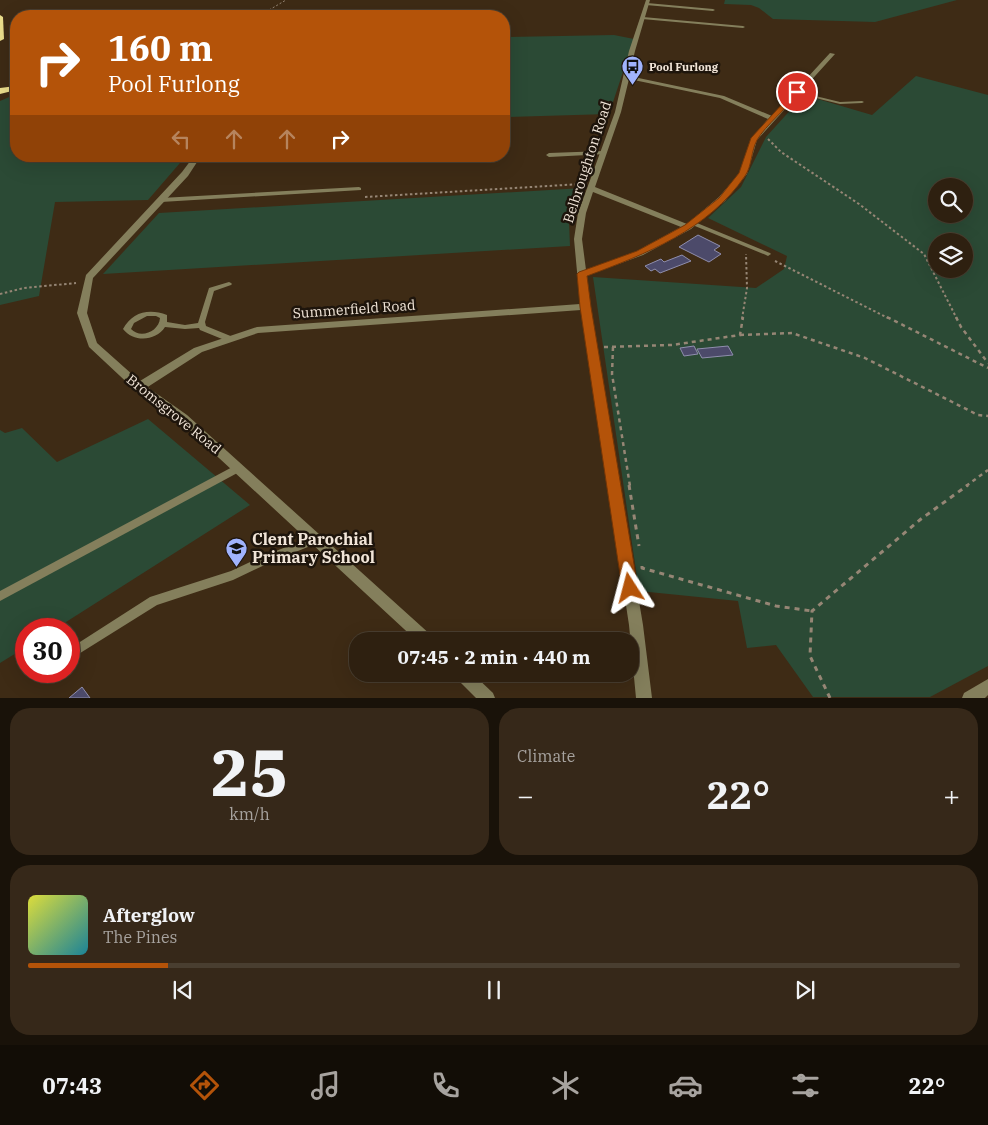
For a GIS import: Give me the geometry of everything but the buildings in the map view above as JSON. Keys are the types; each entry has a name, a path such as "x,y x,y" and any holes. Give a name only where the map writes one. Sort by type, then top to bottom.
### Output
{"highway":[{"path":"0,17 0,39"}],"street":[{"name":"Belbroughton Road","path":"644,698 636,625 585,307 578,239 582,213 593,186 628,76 632,52 647,2"},
{"path":"582,274 640,253 690,225 722,200 743,174 754,139 832,54"},
{"path":"628,76 722,97 772,119"},
{"name":"Bromsgrove Road","path":"194,162 185,174 89,277 82,313 93,346 139,387 183,418 417,632"},
{"path":"593,186 690,225"},
{"name":"Summerfield Road","path":"139,387 198,350 257,330 585,307"},
{"path":"471,682 488,698"},
{"path":"969,698 988,686"}],"lane":[{"path":"647,2 713,10"},
{"path":"643,18 743,27"},
{"path":"797,92 840,103 862,102"},
{"path":"549,155 604,152"},
{"path":"161,200 359,189"},
{"path":"690,225 768,254"},
{"path":"229,284 211,290 201,322 203,328 230,339"},
{"path":"146,314 161,315 165,321 164,324 156,332 144,336 132,335 127,330 131,322 146,314"},
{"path":"164,324 185,327 202,325"},
{"path":"0,596 238,468"},
{"path":"80,648 154,601 233,575 317,539"}],"path":[{"path":"269,10 286,0"},
{"path":"758,135 770,140 780,152 859,204 924,254 961,327 988,363"},
{"path":"364,197 593,186"},
{"path":"740,335 747,288 744,255 754,248"},
{"path":"768,254 778,264 988,368"},
{"path":"0,294 24,288 64,286 88,281"},
{"path":"592,348 672,345 740,335 792,332 864,358 978,415 988,416"},
{"path":"613,347 612,374 639,549"},
{"path":"830,698 810,656 812,611 922,519 988,470"},
{"path":"641,558 642,568 776,606 812,611"}],"green space":[{"path":"725,0 957,0 875,22 773,19 759,8 751,5 724,4"},
{"path":"614,35 634,39 609,114 510,117 510,37"},
{"path":"916,76 988,95 988,666 930,697 813,697 776,645 747,648 738,601 639,591 593,277 756,288 784,269 787,256 708,218 741,187 766,137 804,95 872,115"},
{"path":"10,97 10,162 181,162 148,200 55,202 39,296 0,305 0,101"},
{"path":"583,188 569,221 570,246 103,274 159,213"},
{"path":"148,419 250,505 72,618 15,618 15,654 0,663 0,430 5,433 22,428 57,462"}],"place":[{"name":"Pool Furlong","path":"633,86"},
{"name":"Clent Parochial Primary School","path":"236,567"}],"route":[{"path":"630,588 585,307 582,274 640,253 688,226 722,200 743,174 754,139 797,92"}]}
